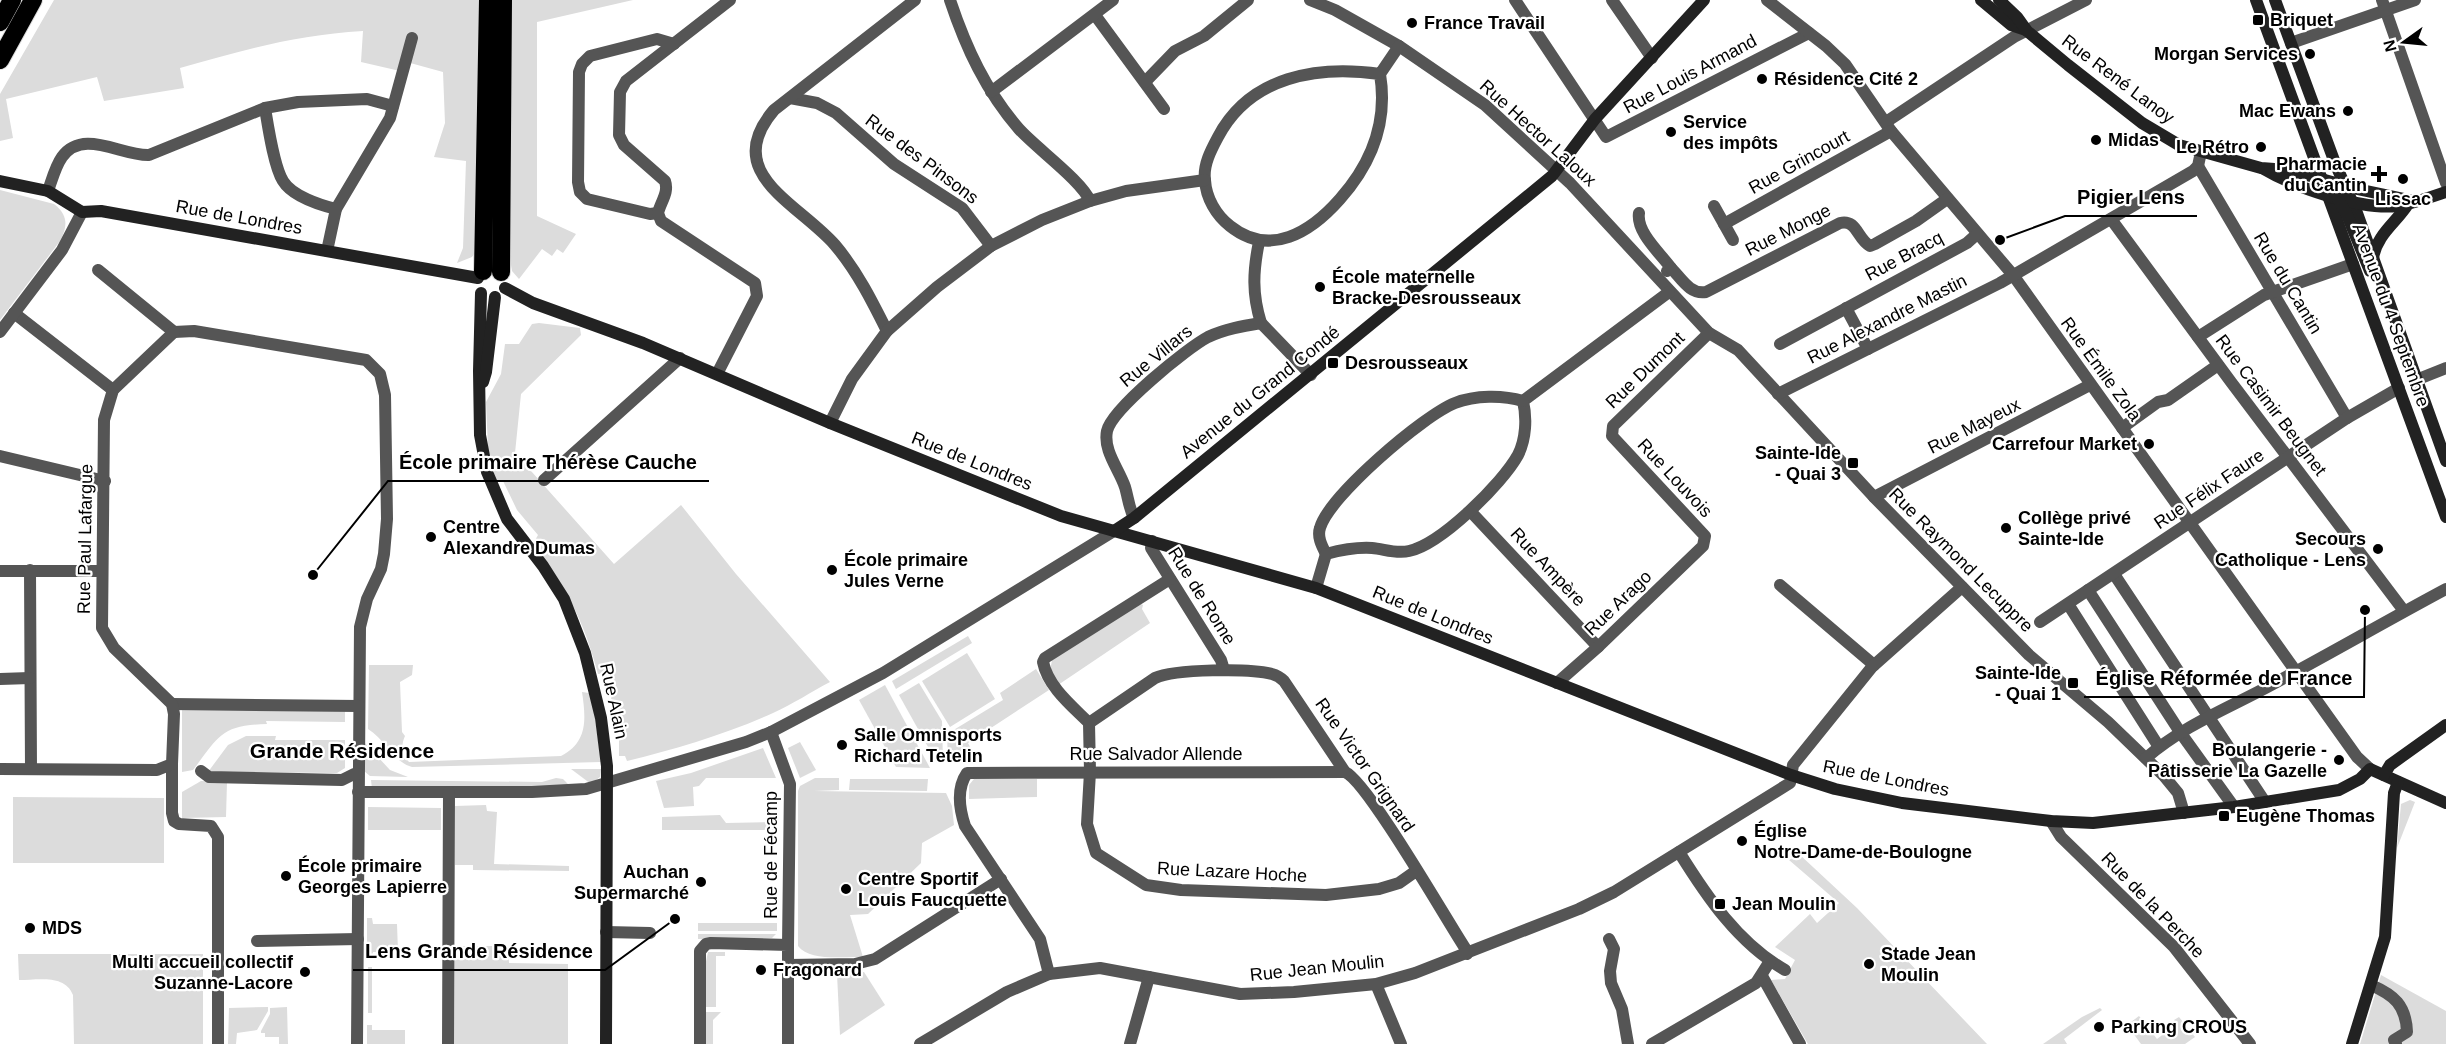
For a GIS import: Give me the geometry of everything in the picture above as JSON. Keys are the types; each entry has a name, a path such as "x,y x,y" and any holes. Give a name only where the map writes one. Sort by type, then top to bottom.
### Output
{"highway":[{"path":"0,22 12,0"},
{"path":"0,60 33,0"},
{"path":"14,34 29,25 45,0"},
{"path":"492,277 495,5"}],"street":[{"path":"717,374 757,296 755,282 661,221 658,213 667,187 665,181 624,145 619,135 620,92 626,81 730,0"},
{"path":"887,331 868,293 848,261 818,227 771,187 758,167 754,146 758,133 774,110 915,0"},
{"path":"950,0 971,59 991,92 1020,129 1081,186 1090,201"},
{"path":"991,92 1113,0"},
{"path":"1145,82 1175,51 1204,36 1248,0"},
{"name":"Rue Hector Laloux","path":"1310,0 1335,10 1399,46 1485,105 1557,170 1709,333"},
{"path":"1515,0 1595,119"},
{"path":"1612,0 1652,58"},
{"name":"Avenue du Grand Condé","path":"1114,531 1134,518 1311,375 1557,170 1595,119 1704,0"},
{"name":"Rue Émile Zola","path":"1767,0 1826,46 1845,64 1889,126 1947,199 2013,275 2360,762 2384,776 2446,803"},
{"path":"1981,0 2011,25 2027,31"},
{"path":"1999,0 2017,17 2027,31"},
{"name":"Rue Grincourt","path":"1724,224 1889,126 2014,37 2086,0"},
{"name":"Avenue du 4 Septembre","path":"2256,0 2322,180 2333,197 2354,264 2446,516"},
{"name":"Avenue du 4 Septembre","path":"2275,0 2335,163 2353,202 2446,461"},
{"path":"2290,43 2384,5 2415,0"},
{"path":"2384,5 2446,183"},
{"path":"1095,15 1164,109"},
{"name":"Rue René Lanoy","path":"2027,31 2163,138 2201,152 2261,168 2289,170 2411,202"},
{"name":"Rue Louis Armand","path":"1595,119 1606,137 1610,137 1809,33"},
{"path":"327,251 336,209 390,118 412,38"},
{"path":"658,213 650,214 587,199 580,192 578,182 579,72 582,64 590,56 657,39 674,44"},
{"path":"1380,74 1351,71 1317,72 1287,79 1255,94 1238,108 1221,130 1208,158 1204,180 1208,194 1220,217 1236,231 1259,242 1271,242 1303,231 1328,212 1353,184 1370,155 1381,123 1383,105 1380,74 1399,46"},
{"name":"Rue des Pinsons","path":"790,98 817,103 836,113 894,164 962,208 991,246"},
{"path":"48,191 63,156 77,146 94,144 149,155 265,108 298,102 367,99 393,106"},
{"path":"265,108 282,180 301,195 336,209"},
{"path":"2198,166 2201,152"},
{"name":"Rue Alexandre Mastin","path":"1778,394 2013,275 2198,166"},
{"name":"Rue du Cantin","path":"2198,166 2347,418"},
{"name":"Rue René Lanoy","path":"2261,168 2280,178 2333,197 2380,206 2411,202 2446,192"},
{"path":"830,423 852,379 887,331 937,287 991,246 1042,220 1090,201 1126,191 1204,180"},
{"name":"Rue de Londres","path":"0,181 48,191 82,212 113,213 327,251 492,277 532,303 680,358 738,385 1061,516 1316,588 1791,775 1835,789 1902,803 2051,821 2093,823 2234,807 2339,790 2360,780 2370,769"},
{"path":"2333,197 2380,292 2388,301"},
{"name":"Rue Monge","path":"1671,268 1692,290 1699,293 1706,292 1840,223 1847,221 1851,224 1865,243 1870,246 1916,222 1947,199"},
{"path":"2373,259 2374,248 2381,236 2411,202"},
{"path":"1714,206 1732,240"},
{"path":"0,332 62,250 82,212"},
{"path":"1639,213 1638,220 1645,233 1671,268 1658,278"},
{"name":"Rue Casimir Beugnet","path":"2111,219 2288,459 2404,611"},
{"name":"Rue Bracq","path":"1780,344 1963,245 1977,234"},
{"path":"1259,242 1252,282 1256,309 1261,323 1311,375"},
{"path":"2198,337 2264,295 2354,264"},
{"path":"98,270 174,332 194,331 366,360 380,374 385,395 387,519 381,569 367,599 360,627 357,1044"},
{"path":"482,293 495,297 492,277"},
{"name":"Rue Alain","path":"492,277 477,286 482,293 479,371 482,453 493,489 507,519 543,566 564,599 585,652 601,718 607,766 606,1044"},
{"path":"1316,588 1326,554 1321,544 1320,525 1352,483 1371,464 1454,403 1483,398 1523,401 1669,292"},
{"name":"Rue Alain","path":"480,392 486,372 495,297"},
{"path":"1846,308 1868,349"},
{"path":"14,313 113,390"},
{"name":"Rue Villars","path":"1134,518 1121,474 1108,448 1107,430 1110,424 1133,396 1205,339 1225,330 1261,323"},
{"name":"Rue Paul Lafargue","path":"172,704 114,648 102,627 102,571 105,481 104,420 113,390 174,332"},
{"name":"Rue Raymond Lecuppre","path":"1709,333 1738,350 1874,497 2029,655 2146,758 2178,793 2184,813"},
{"name":"Rue Dumont","path":"1612,436 1614,426 1709,333"},
{"path":"2388,358 2406,351"},
{"path":"544,480 680,358"},
{"path":"2122,428 2158,402 2168,400 2218,364"},
{"path":"2416,380 2446,368"},
{"name":"Rue Mayeux","path":"1874,497 2090,385"},
{"name":"Rue Félix Faure","path":"2040,622 2347,418 2399,388"},
{"path":"1326,554 1349,549 1371,548 1411,551 1430,542 1471,512 1518,454 1523,441 1526,416 1523,401"},
{"name":"Rue Louvois","path":"1612,436 1705,536 1703,546"},
{"path":"0,456 105,481"},
{"name":"Rue Ampère","path":"1471,512 1598,647"},
{"path":"358,792 532,792 586,789 699,758 771,732 883,673 1114,531"},
{"name":"Rue de Rome","path":"1152,541 1151,548 1221,660 1224,670"},
{"name":"Rue Arago","path":"1557,683 1598,647 1703,546"},
{"path":"30,570 31,769"},
{"path":"0,571 102,571"},
{"path":"2114,574 2265,802"},
{"path":"1089,723 1054,685 1044,668 1045,658 1170,579"},
{"path":"1780,585 1874,665"},
{"path":"1791,775 1793,765 1874,665 1962,587"},
{"path":"2146,758 2180,732 2208,716 2218,713 2446,588"},
{"path":"2088,590 2180,732 2234,807"},
{"path":"2068,604 2159,747"},
{"name":"Rue Victor Grignard","path":"1089,723 1165,673 1224,670 1273,674 1284,681 1345,772 1351,775 1373,802 1467,954"},
{"path":"0,679 30,678"},
{"path":"218,1044 218,837 211,826 179,824 174,821 172,704 359,706"},
{"name":"Rue Lazare Hoche","path":"1089,723 1090,772 1087,824 1096,853 1146,885 1181,890 1326,894 1379,890 1399,883 1416,871"},
{"path":"2384,776 2390,765 2446,725"},
{"name":"Rue de Fécamp","path":"771,732 790,784 788,1044"},
{"path":"0,769 157,770 172,764"},
{"path":"201,771 209,777 342,780 358,774"},
{"name":"Rue Salvador Allende","path":"1001,879 965,826 960,810 961,782 967,773 1345,772"},
{"name":"Rue Jean Moulin","path":"920,1044 1007,992 1049,974 1100,968 1240,994 1294,992 1376,984 1415,973 1588,905 1614,892 1790,783 1791,775"},
{"path":"2352,1044 2385,937 2394,793 2398,782"},
{"path":"448,1044 449,792"},
{"name":"Rue de la Perche","path":"2051,821 2061,837 2174,946 2250,1044"},
{"path":"1679,852 1720,913 1751,946 1785,970"},
{"path":"788,964 855,964 875,959 1001,879 1040,939 1049,974"},
{"path":"606,932 650,933"},
{"path":"257,941 358,939"},
{"path":"1609,939 1614,949 1610,971 1611,983 1622,1009 1628,1044"},
{"name":"Rue de Fécamp","path":"699,1044 700,957 703,946 711,943 788,945"},
{"path":"1652,1044 1671,1039 1756,983 1770,961"},
{"path":"1762,976 1800,1044"},
{"path":"1130,1044 1149,977"},
{"path":"1376,984 1401,1044"},
{"path":"2371,985 2392,995 2407,1020 2408,1032 2394,1040 2396,1044"}],"shaded area":[{"path":"54,0 479,0 477,250 472,257 457,263 463,248 466,161 434,157 445,123 443,72 403,61 400,71 361,62 363,31 292,40 248,49 180,68 184,88 104,101 97,77 6,99 13,138 0,141 0,94"},
{"path":"510,0 633,0 537,22 537,216 576,234 563,253 557,249 552,256 542,249 519,279 512,271 511,265"},
{"path":"0,190 54,204 62,212 65,226 60,241 0,320"},
{"path":"532,324 580,328 581,335 521,394 515,453 614,564 681,505 736,574 830,682 788,706 719,734 627,761 625,756 619,756 619,737 606,673 598,674 587,637 573,605 533,544 538,535 517,510 503,481 496,482 488,448 486,402 501,374 505,344 519,344"},
{"path":"1139,603 1143,605 1142,609 1150,623 1058,685 1050,671 1052,660"},
{"path":"968,636 972,643 896,689 892,681"},
{"path":"967,653 995,699 950,727 922,681"},
{"path":"369,665 413,665 412,675 400,682 402,732 405,736 402,749 409,762 561,756 570,750 581,737 584,720 582,692 589,693 592,697 601,762 412,767 394,755 368,729"},
{"path":"1036,669 1049,690 968,743 978,762 948,762 947,734 1003,700 1000,693"},
{"path":"919,683 942,721 943,763 937,763 899,695"},
{"path":"885,685 930,768 896,767 859,700"},
{"path":"182,709 345,710 345,722 266,721 267,724 230,730 216,741 193,770 182,772"},
{"path":"246,736 276,736 275,740 345,740 345,768 337,773 208,772 228,745"},
{"path":"363,741 390,770 408,777 370,776 364,771"},
{"path":"800,742 816,770 800,778 788,748"},
{"path":"763,748 776,778 706,778 699,786 693,787 694,806 664,808 656,781 691,773"},
{"path":"571,769 601,769 600,777 591,784"},
{"path":"556,778 563,779 570,786 372,789 371,780 542,782"},
{"name":"Centre Sportif Louis Faucquette","path":"815,778 839,778 839,790 814,791 946,793 952,806 954,825 922,843 921,863 868,914 850,915 863,957 819,956 803,951 798,946 798,791 800,786"},
{"path":"850,779 928,779 927,791 849,790"},
{"path":"974,779 1037,779 1037,797 969,799 969,785"},
{"path":"201,781 227,782 226,817 182,818 182,792"},
{"path":"13,797 164,798 164,863 13,863"},
{"path":"2410,800 2415,802 2397,848 2401,804"},
{"path":"486,805 487,811 497,812 494,864 569,866 569,871 473,870 473,865 455,865 455,806"},
{"path":"368,807 441,808 441,830 368,830"},
{"path":"720,815 726,823 775,822 775,830 662,830 662,817"},
{"path":"1799,854 1857,908 1987,1044 1808,1044 1771,980 1785,979 1795,960 1775,947 1810,914 1817,923 1839,903 1789,860"},
{"path":"367,918 372,918 373,924 397,924 398,952 373,952 372,959 367,959"},
{"path":"698,923 777,923 777,931 698,931"},
{"path":"698,934 776,934 772,938 698,939"},
{"path":"454,946 508,946 509,963 568,964 568,1044 453,1044"},
{"path":"708,952 725,952 725,956 716,956 716,1007 705,1007 705,966"},
{"path":"18,954 203,954 203,1044 74,1044 73,995 69,988 57,981 19,980"},
{"path":"368,967 372,967 372,1013 368,1013"},
{"path":"864,972 885,1005 840,1035 837,974"},
{"path":"2381,975 2446,1011 2446,1044 2360,1044"},
{"path":"268,1007 257,1030 237,1033 236,1044 228,1044 229,1008"},
{"path":"287,1007 288,1044 279,1044 279,1037 265,1037 265,1033 261,1031 270,1014 270,1008"},
{"path":"2100,1008 2102,1010 2064,1039 2067,1044 2043,1044 2082,1017"},
{"path":"705,1012 721,1012 713,1020 713,1044 705,1044"},
{"path":"2139,1016 2157,1039 2177,1024 2174,1020 2179,1017 2195,1037 2185,1044 2141,1044 2127,1025"},
{"path":"367,1025 372,1025 372,1030 405,1030 405,1044 367,1044"}],"place":[{"name":"Briquet","path":"2258,20"},
{"name":"France Travail","path":"1412,23"},
{"name":"Morgan Services","path":"2310,54"},
{"name":"Résidence Cité 2","path":"1762,79"},
{"name":"Mac Ewans","path":"2348,111"},
{"name":"Service des impôts","path":"1671,132"},
{"name":"Midas","path":"2096,140"},
{"name":"Le Rétro","path":"2261,147"},
{"name":"Pharmacie du Cantin","path":"2379,174"},
{"name":"Lissac","path":"2403,179"},
{"name":"Pigier Lens","path":"2000,240"},
{"name":"École maternelle Bracke-Desrousseaux","path":"1320,287"},
{"name":"Desrousseaux","path":"1333,363"},
{"name":"Carrefour Market","path":"2149,444"},
{"name":"Sainte-Ide - Quai 3","path":"1853,463"},
{"name":"Collège privé Sainte-Ide","path":"2006,528"},
{"name":"Centre Alexandre Dumas","path":"431,537"},
{"name":"Secours Catholique - Lens","path":"2378,549"},
{"name":"École primaire Jules Verne","path":"832,570"},
{"name":"École primaire Thérèse Cauche","path":"313,575"},
{"name":"Église Réformée de France","path":"2365,610"},
{"name":"Sainte-Ide - Quai 1","path":"2073,683"},
{"name":"Salle Omnisports Richard Tetelin","path":"842,745"},
{"name":"Boulangerie - Pâtisserie La Gazelle","path":"2339,760"},
{"name":"Eugène Thomas","path":"2224,816"},
{"name":"Église Notre-Dame-de-Boulogne","path":"1742,841"},
{"name":"École primaire Georges Lapierre","path":"286,876"},
{"name":"Auchan Supermarché","path":"701,882"},
{"name":"Centre Sportif Louis Faucquette","path":"846,889"},
{"name":"Jean Moulin","path":"1720,904"},
{"name":"Lens Grande Résidence","path":"675,919"},
{"name":"MDS","path":"30,928"},
{"name":"Stade Jean Moulin","path":"1869,964"},
{"name":"Fragonard","path":"761,970"},
{"name":"Multi accueil collectif Suzanne-Lacore","path":"305,972"},
{"name":"Parking CROUS","path":"2099,1027"}],"district":[{"name":"Grande Résidence","path":"342,751"}]}
